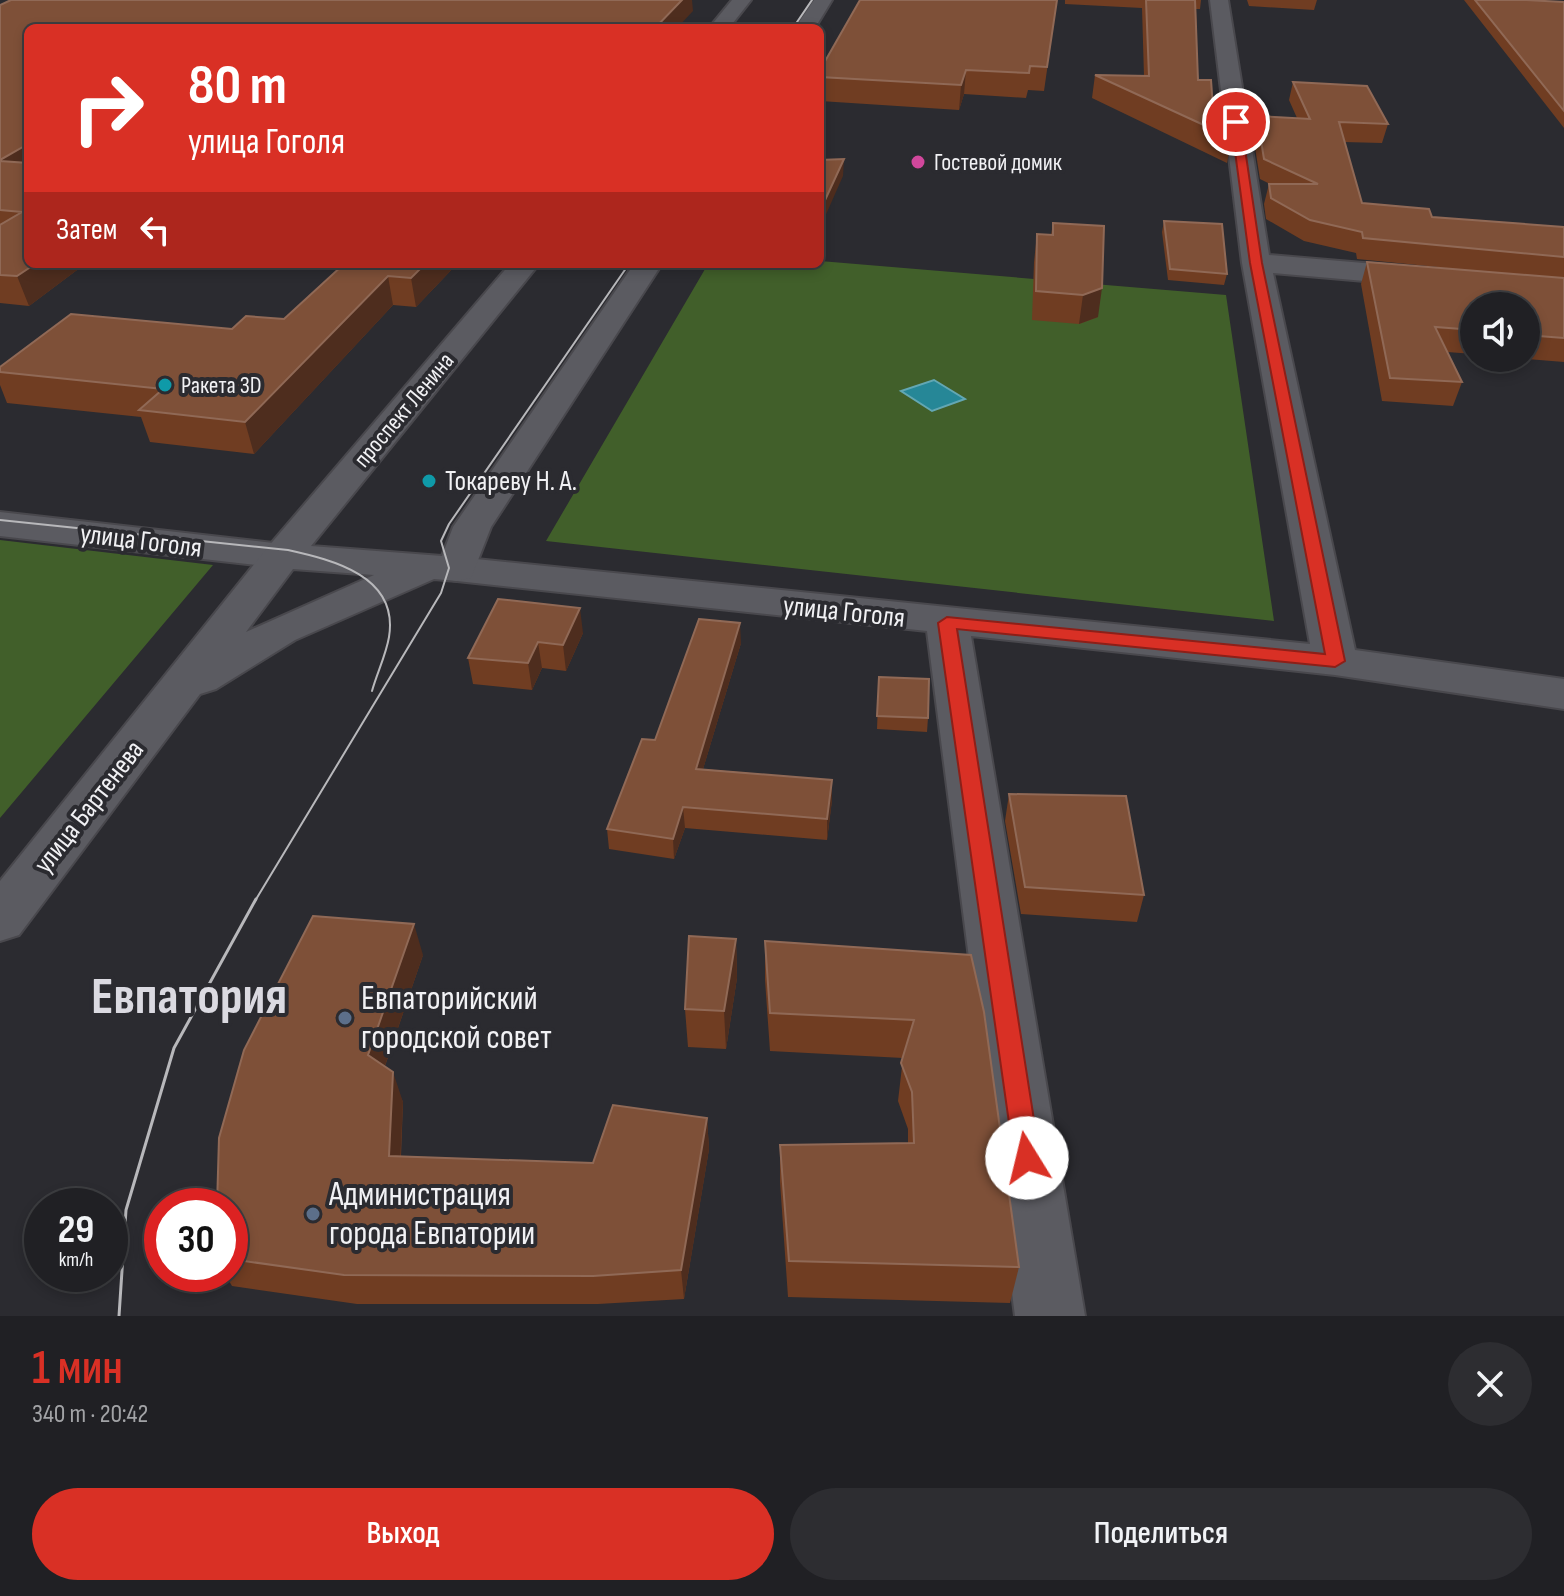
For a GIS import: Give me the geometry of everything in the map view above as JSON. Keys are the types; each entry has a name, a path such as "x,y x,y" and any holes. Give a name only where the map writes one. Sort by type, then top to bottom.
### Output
{"street":[{"path":"722,24 742,0"},
{"path":"808,24 823,0"},
{"path":"1219,0 1256,263 1335,661"},
{"path":"1256,263 1456,280"},
{"name":"проспект Ленина","path":"178,693 282,556 522,268"},
{"path":"178,693 280,630 442,568 445,555 472,527 645,268"},
{"name":"улица Гоголя","path":"0,524 282,556 442,568 1335,661 1564,694"},
{"path":"947,623 1050,1316"},
{"name":"улица Бартенева","path":"0,920 178,693"}],"green space":[{"path":"824,261 1226,295 1274,621 546,541 706,268 824,268"},
{"path":"0,540 213,565 0,818"}],"water":[{"path":"934,380 965,399 932,411 901,391"}],"building":[{"path":"11,0 682,0 659,24 24,24 24,146 0,160 0,5"},
{"path":"860,0 1057,0 1047,67 1030,66 1029,73 966,70 961,85 824,77 824,63"},
{"path":"1146,0 1195,0 1198,80 1211,80 1213,108 1228,109 1232,138 1095,75 1149,76"},
{"path":"1475,0 1564,2 1564,111"},
{"path":"1293,82 1367,86 1388,124 1339,122 1362,203 1429,209 1432,217 1564,227 1564,257 1363,238 1362,232 1310,220 1271,198 1269,184 1318,184 1264,159 1257,116 1310,119"},
{"path":"844,159 824,202 824,160"},
{"path":"0,161 24,163 24,268 29,268 17,276 0,275 0,225 22,212 0,210"},
{"path":"1164,221 1222,224 1227,274 1170,269"},
{"path":"1053,223 1104,226 1102,288 1083,295 1036,291 1037,234 1053,235"},
{"path":"1367,262 1564,278 1564,338 1540,336 1540,292 1460,292 1460,329 1435,327 1462,382 1390,378"},
{"path":"340,268 421,268 411,278 388,276 245,422 139,410 163,389 0,372 0,367 71,314 232,329 246,316 284,319"},
{"path":"498,599 580,608 563,645 538,642 528,663 468,658"},
{"path":"699,619 740,623 696,769 832,780 827,819 683,807 673,839 607,829 642,739 655,740"},
{"path":"879,677 929,679 928,718 877,716"},
{"path":"1009,794 1126,796 1144,895 1025,887"},
{"path":"313,916 414,924 368,1055 393,1072 389,1156 593,1163 613,1105 707,1118 681,1270 593,1276 344,1275 248,1262 248,1188 218,1188 219,1138 244,1050"},
{"path":"689,936 736,939 724,1011 685,1009"},
{"path":"765,941 971,955 984,1012 1019,1267 789,1261 780,1145 914,1143 912,1092 901,1063 914,1020 770,1013"}],"tram line":[{"path":"796,24 812,0"},
{"path":"255,901 441,593 449,568 441,541 449,524 626,268"},
{"path":"0,520 288,550 342,566 373,585 384,599 389,616 388,644 372,691"},
{"path":"119,1316 126,1210 174,1048 256,899"}],"place":[{"name":"Гостевой домик","path":"918,162"},
{"name":"Ракета 3D","path":"165,385"},
{"name":"Токареву Н. А.","path":"429,481"},
{"name":"Евпаторийский городской совет","path":"345,1018"},
{"name":"Администрация города Евпатории","path":"313,1214"}],"district":[{"name":"Евпатория","path":"189,997"}],"route":[{"path":"1027,1158 947,623 1335,661 1256,263 1236,122"}]}
